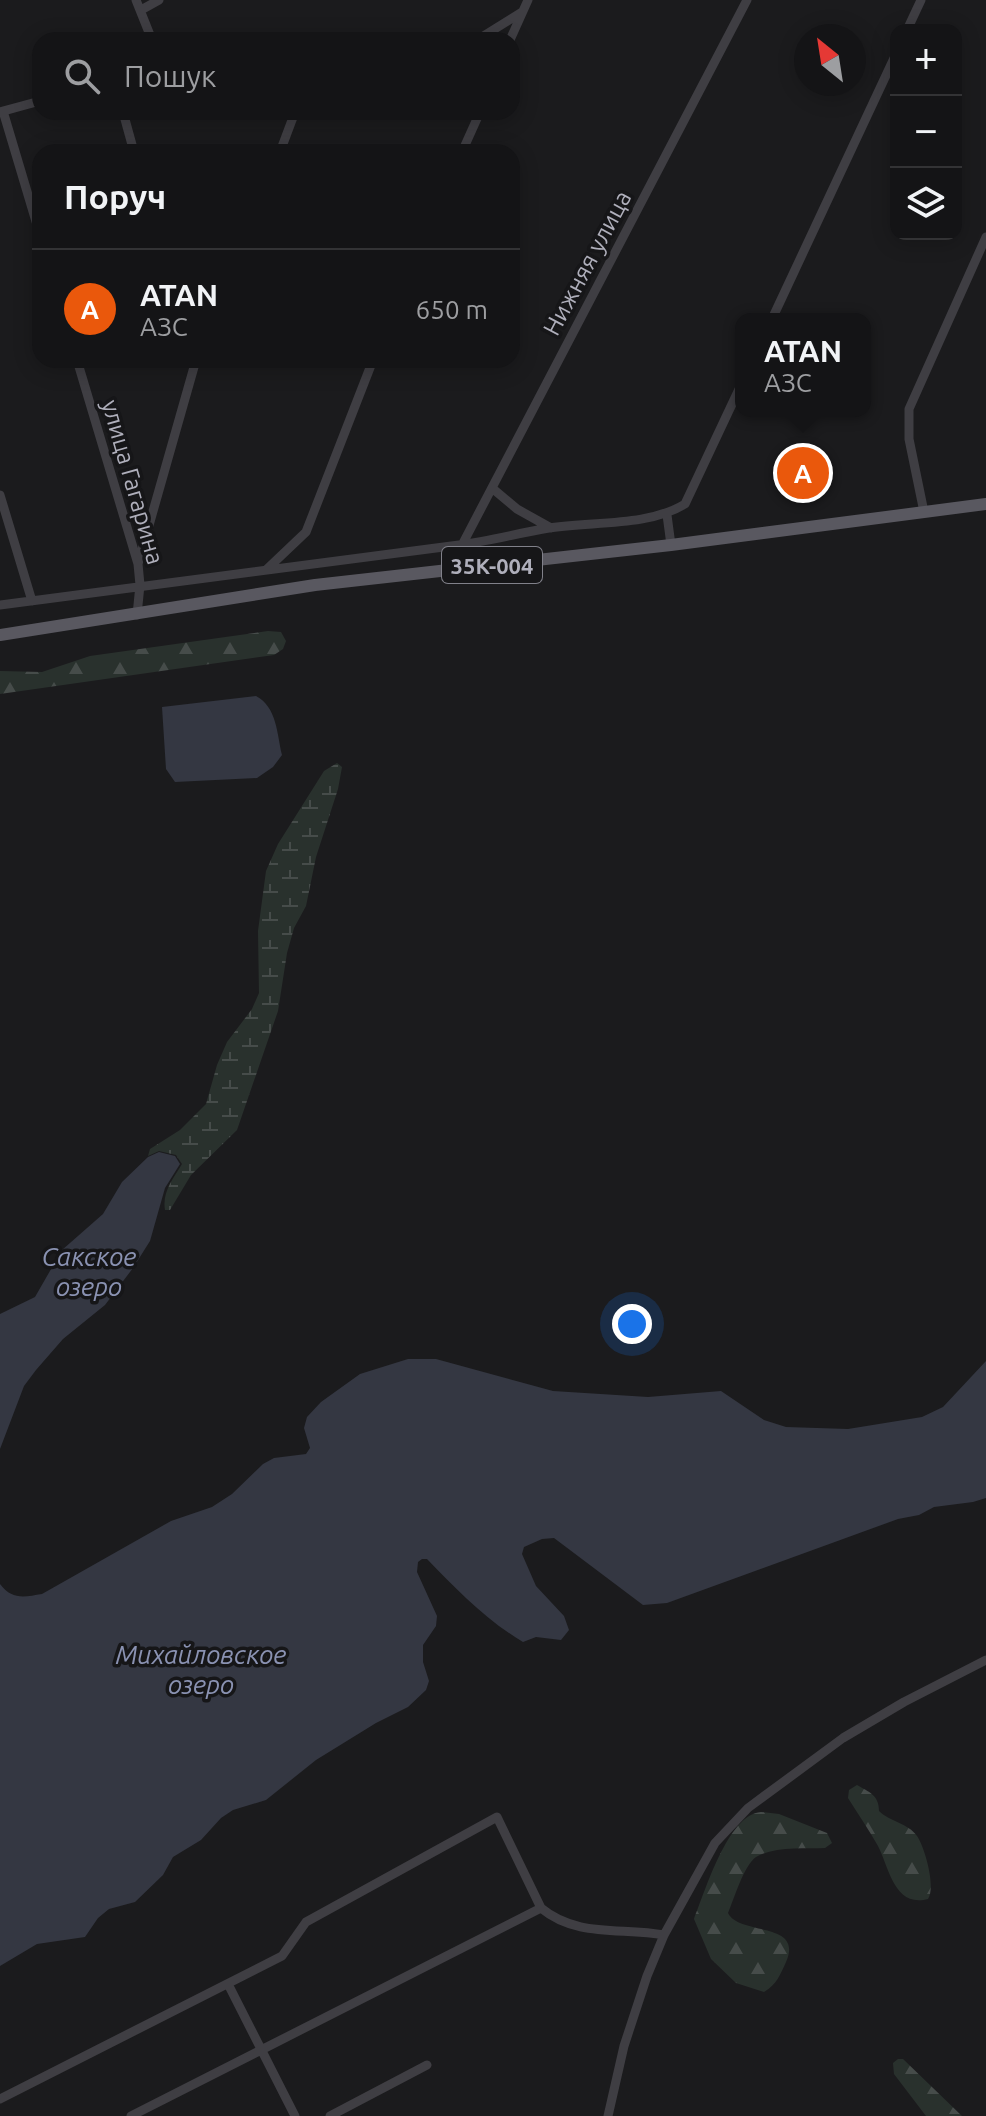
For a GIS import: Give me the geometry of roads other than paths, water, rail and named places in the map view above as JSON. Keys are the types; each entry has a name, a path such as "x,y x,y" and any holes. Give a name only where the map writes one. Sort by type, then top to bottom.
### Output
{"main road":[{"name":"35К-004","path":"0,635 315,585 671,545 986,504"}],"street":[{"path":"149,32 139,5 159,0"},
{"path":"513,32 528,0"},
{"name":"Нижняя улица","path":"462,545 747,0"},
{"path":"910,24 921,0"},
{"path":"490,32 522,12"},
{"path":"775,313 890,67"},
{"path":"32,103 2,112 32,209"},
{"path":"125,120 132,144"},
{"path":"283,144 292,120"},
{"path":"466,144 476,120"},
{"path":"924,512 909,439 909,409 986,237"},
{"name":"улица Гагарина","path":"79,368 138,564 140,585 137,615"},
{"path":"138,564 194,368"},
{"path":"266,570 306,532 370,368"},
{"path":"0,605 462,545 551,528 667,515 685,504 735,398"},
{"path":"492,488 517,509 551,528"},
{"path":"0,495 32,601"},
{"path":"667,515 671,545"},
{"path":"608,2116 624,2046 647,1976 664,1935 715,1843 748,1808 843,1738 986,1660"},
{"path":"0,2099 282,1956 306,1922 497,1817 541,1908 559,1921 575,1927 609,1932 640,1930 664,1935"},
{"path":"131,2116 541,1908"},
{"path":"228,1984 295,2116"},
{"path":"330,2116 427,2065"}],"water":[{"path":"256,696 268,707 277,730 282,755 273,767 257,778 175,782 166,769 162,707"},
{"name":"Сакское озеро","path":"159,1152 175,1156 180,1164 165,1188 150,1241 105,1305 63,1339 24,1386 0,1449 0,1314 35,1297 62,1250 103,1214 122,1182 148,1157"},
{"name":"Михайловское озеро","path":"408,1359 436,1359 553,1391 648,1397 721,1391 764,1420 786,1427 848,1429 922,1417 943,1407 986,1361 986,1498 934,1507 919,1515 898,1519 667,1603 643,1605 554,1538 542,1539 524,1547 522,1554 536,1586 564,1616 569,1630 561,1640 536,1637 523,1642 484,1614 427,1559 422,1559 418,1562 417,1572 437,1616 436,1626 423,1645 423,1662 429,1681 426,1690 408,1707 316,1760 266,1800 233,1810 221,1818 201,1840 173,1857 163,1875 135,1902 109,1909 98,1918 85,1937 37,1944 0,1966 0,1584 14,1595 42,1594 171,1521 212,1507 232,1494 263,1464 274,1458 306,1454 310,1448 304,1428 307,1417 321,1402 360,1374"}],"place":[{"name":"ATAN","path":"803,473"}]}
